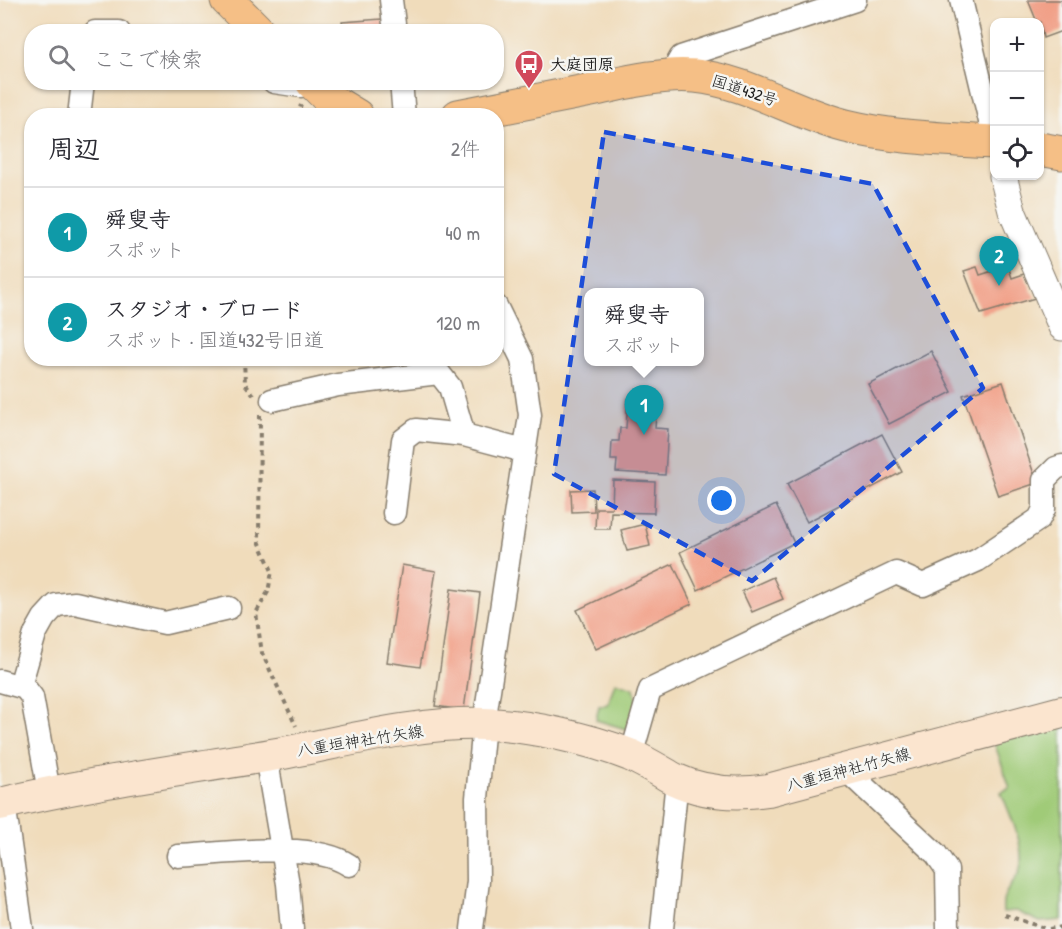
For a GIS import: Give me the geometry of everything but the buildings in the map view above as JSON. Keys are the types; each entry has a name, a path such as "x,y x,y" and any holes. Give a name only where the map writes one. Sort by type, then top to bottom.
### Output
{"highway":[{"path":"227,0 251,24"},
{"name":"国道432号","path":"500,108 670,76 694,76 719,80 774,98 813,116 856,128 886,134 990,140"},
{"path":"320,90 344,108"},
{"path":"1044,150 1062,153"}],"main road":[{"name":"八重垣神社竹矢線","path":"2,803 49,792 266,756 388,731 484,724 585,740 631,756 677,780 718,792 741,794 768,790 1062,712"}],"street":[{"path":"391,0 394,24"},
{"path":"670,76 681,57 855,0"},
{"path":"961,0 970,27 991,126"},
{"path":"80,108 81,90"},
{"path":"402,90 403,108"},
{"path":"1004,180 1012,211 1062,327"},
{"path":"472,929 478,881 477,798 484,724 524,451 529,399 522,359 504,322"},
{"path":"264,405 338,385 439,373 450,387 464,435"},
{"path":"394,513 403,440 416,430 464,435 524,451"},
{"path":"631,756 650,690 896,573 923,585 978,560 1039,519 1044,509 1044,480 1056,468 1062,466"},
{"path":"49,792 32,697 29,691 10,683 44,618 56,605 75,603 165,623 229,608"},
{"path":"266,756 283,850 292,929"},
{"path":"846,770 936,855 947,870 948,929"},
{"path":"662,929 673,793 677,780"},
{"path":"2,803 22,929"},
{"path":"178,856 283,850 327,856 349,865"}],"path":[{"path":"244,366 245,384 264,405 259,541 272,572 268,592 256,613 262,654 306,748"},
{"path":"1005,915 1048,929 1062,927"}],"highlighted area":[{"path":"604,132 873,184 983,388 752,581 554,474"}],"green space":[{"path":"615,682 634,688 637,702 629,730 596,720 599,706 608,704"},
{"path":"1062,719 1062,920 1040,922 1016,911 1003,912 1003,900 1018,874 1021,855 1017,833 1001,792 1010,788 993,739"}],"place":[{"name":"大庭団原","path":"529,90"},
{"name":"スタジオ・ブロード","path":"999,286"},
{"name":"舜叟寺","path":"644,435"}]}
